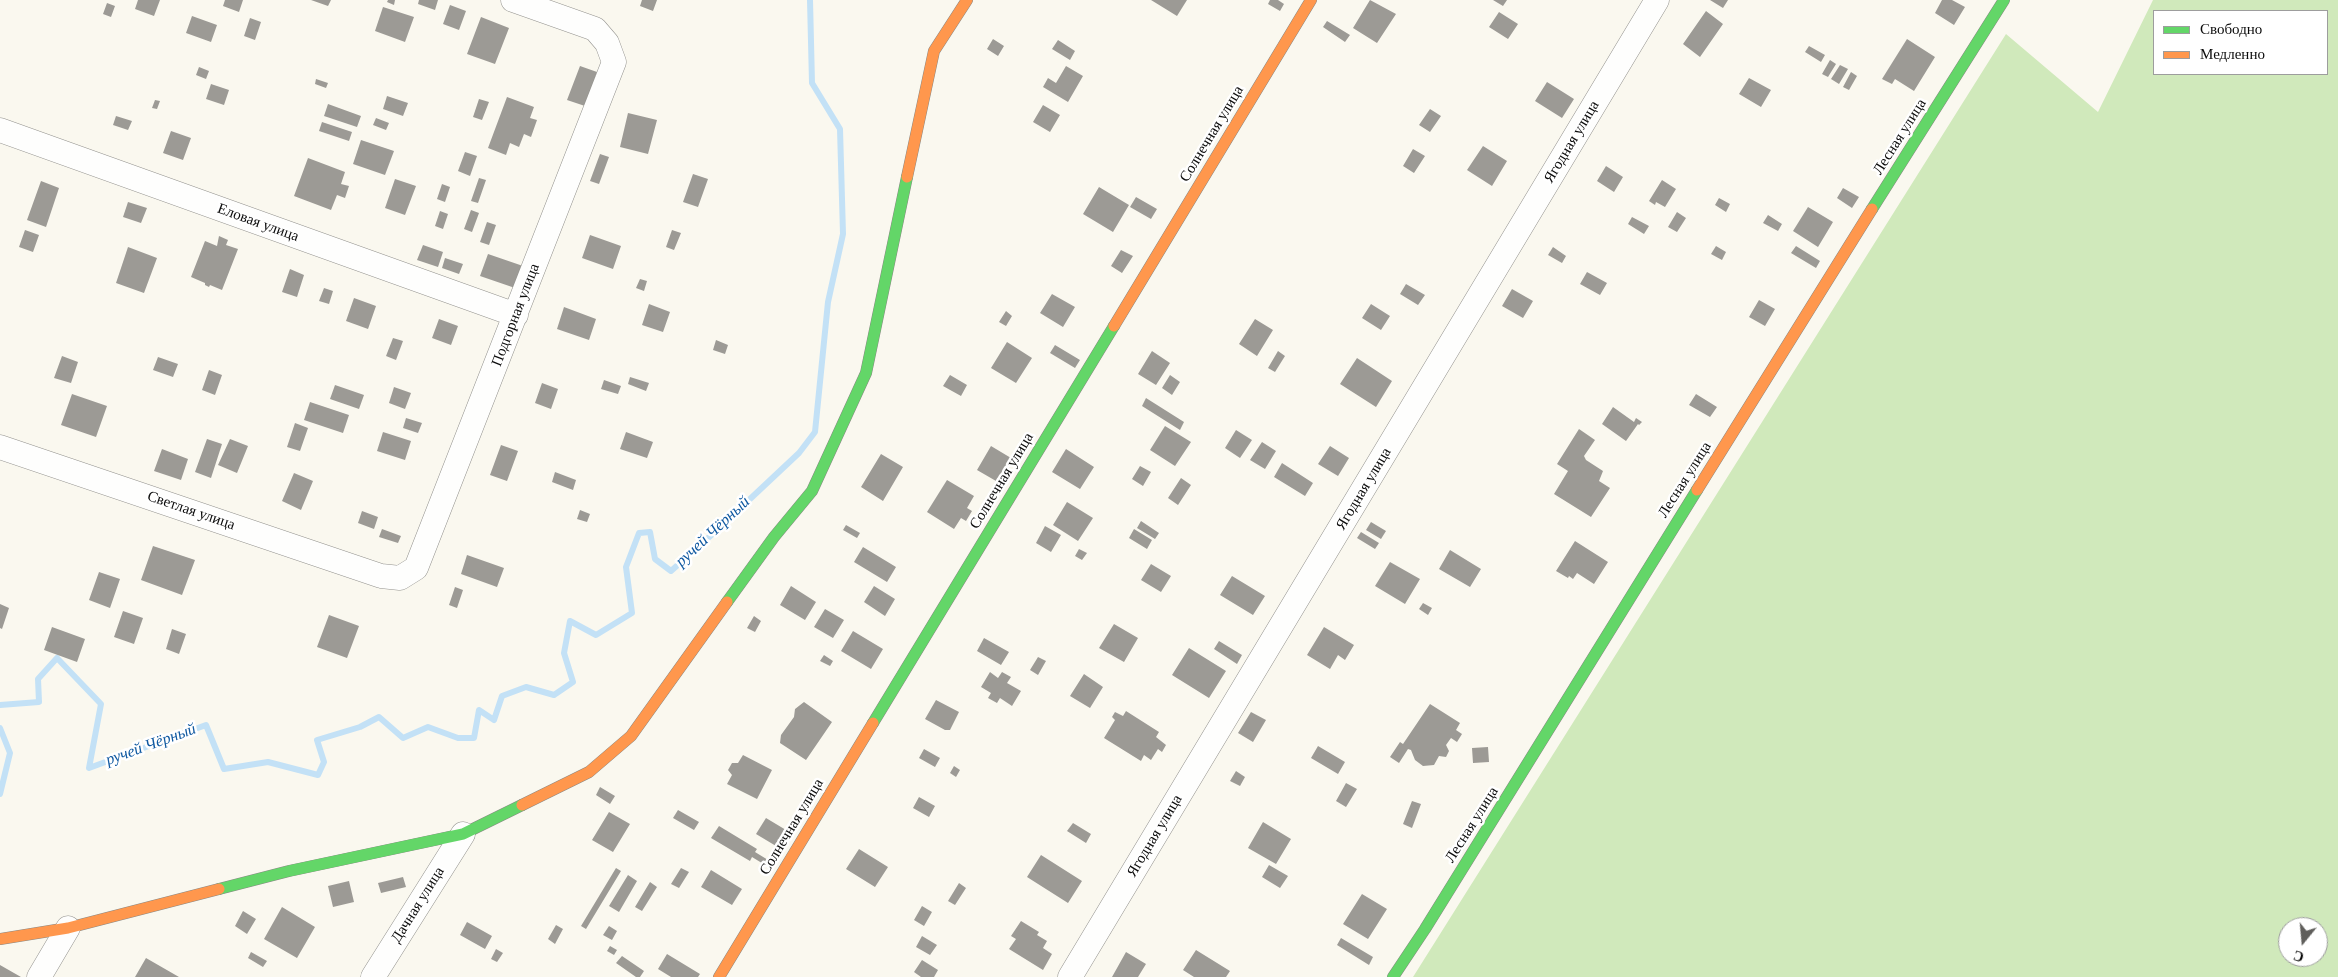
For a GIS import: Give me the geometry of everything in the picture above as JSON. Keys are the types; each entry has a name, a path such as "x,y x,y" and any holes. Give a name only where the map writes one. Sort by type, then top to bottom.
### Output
{"street":[{"name":"Подгорная улица","path":"381,576 400,578 416,568 614,62 607,43 595,29 513,0"},
{"path":"0,939 68,928 289,870 463,834 589,772 631,736 774,537 812,491 866,373 934,51 967,0"},
{"name":"Солнечная улица","path":"719,977 1311,0"},
{"name":"Ягодная улица","path":"1070,977 1657,0"},
{"name":"Лесная улица","path":"1392,977 1430,922 1800,324 2004,0"},
{"name":"Еловая улица","path":"0,130 516,315"},
{"name":"Светлая улица","path":"0,447 381,576"},
{"name":"Дачная улица","path":"373,977 463,834"},
{"path":"39,977 68,928"}],"green space":[{"path":"2153,0 2338,0 2338,977 1413,977 2006,34 2098,112"}],"building":[{"path":"138,0 160,0 154,16 135,9"},
{"path":"225,0 243,0 239,12 223,6"},
{"path":"311,0 331,0 328,6"},
{"path":"388,0 395,0 394,5 387,2"},
{"path":"419,0 438,0 435,10 418,4"},
{"path":"642,0 657,0 653,11 640,6"},
{"path":"1151,0 1187,0 1177,16"},
{"path":"1270,0 1278,0 1284,4 1280,11 1268,4"},
{"path":"1370,0 1396,14 1377,43 1353,28"},
{"path":"1493,0 1507,0 1503,6"},
{"path":"1710,0 1728,0 1723,8"},
{"path":"1942,0 1952,0 1965,7 1954,25 1935,13"},
{"path":"107,3 115,6 111,17 103,14"},
{"path":"450,5 466,11 459,30 443,24"},
{"path":"383,7 414,17 405,42 375,31"},
{"path":"1706,11 1723,24 1700,57 1683,44"},
{"path":"1499,12 1518,24 1508,39 1489,27"},
{"path":"192,16 217,25 211,42 186,33"},
{"path":"481,17 509,28 495,64 467,54"},
{"path":"250,18 261,22 255,40 244,36"},
{"path":"1327,21 1350,35 1345,42 1323,27"},
{"path":"993,39 1004,46 998,56 987,49"},
{"path":"1907,39 1935,57 1914,91 1895,79 1892,84 1882,79"},
{"path":"1058,40 1075,51 1070,60 1052,49"},
{"path":"1809,46 1825,55 1821,62 1805,52"},
{"path":"1830,60 1836,64 1828,77 1822,74"},
{"path":"1840,65 1848,69 1839,84 1831,79"},
{"path":"580,66 597,72 585,106 567,100"},
{"path":"1066,66 1083,76 1068,102 1043,87 1048,78 1056,83"},
{"path":"199,67 209,71 206,79 196,75"},
{"path":"1851,72 1857,76 1849,90 1843,87"},
{"path":"1749,78 1771,90 1761,107 1739,94"},
{"path":"316,79 328,83 326,88 315,84"},
{"path":"1547,82 1574,99 1562,118 1535,101"},
{"path":"211,84 229,90 224,105 206,99"},
{"path":"387,96 408,103 403,116 383,109"},
{"path":"507,97 534,107 530,118 537,120 531,137 524,134 519,147 510,143 506,155 488,148"},
{"path":"479,99 489,102 482,120 473,117"},
{"path":"155,100 160,101 157,109 152,108"},
{"path":"328,104 361,116 357,127 324,116"},
{"path":"1043,105 1060,115 1050,132 1033,122"},
{"path":"1430,109 1441,116 1430,132 1419,125"},
{"path":"628,113 657,120 648,154 620,147"},
{"path":"116,116 132,121 128,130 113,125"},
{"path":"376,118 389,123 386,130 373,125"},
{"path":"322,122 352,132 349,141 319,131"},
{"path":"171,131 191,138 183,160 163,153"},
{"path":"361,140 394,151 385,175 353,164"},
{"path":"1483,146 1507,161 1492,186 1467,170"},
{"path":"1413,149 1425,156 1414,173 1403,166"},
{"path":"465,152 477,156 470,176 458,171"},
{"path":"600,154 609,157 599,184 590,181"},
{"path":"308,158 345,172 341,184 349,186 345,198 337,195 331,210 294,196"},
{"path":"1606,166 1623,177 1614,192 1597,181"},
{"path":"693,174 708,179 698,207 683,202"},
{"path":"479,178 486,180 478,203 471,201"},
{"path":"395,179 416,186 405,215 385,208"},
{"path":"1662,180 1676,189 1665,207 1656,202 1655,205 1649,201"},
{"path":"41,181 59,188 46,227 27,220"},
{"path":"442,184 450,187 445,202 437,199"},
{"path":"1099,187 1129,205 1113,232 1083,214"},
{"path":"1843,188 1859,197 1852,208 1837,198"},
{"path":"1136,197 1157,209 1151,219 1130,207"},
{"path":"1719,198 1730,204 1726,212 1715,205"},
{"path":"128,202 147,208 141,223 123,217"},
{"path":"1808,207 1833,222 1818,247 1793,231"},
{"path":"471,210 479,213 472,232 464,229"},
{"path":"440,211 448,214 443,229 435,226"},
{"path":"1677,212 1686,218 1677,232 1668,227"},
{"path":"1768,215 1782,224 1778,231 1763,223"},
{"path":"1632,217 1649,226 1644,234 1628,224"},
{"path":"487,222 496,225 489,245 480,242"},
{"path":"25,230 39,235 33,252 19,247"},
{"path":"672,230 681,233 674,250 666,247"},
{"path":"590,235 621,246 613,269 582,258"},
{"path":"219,236 228,240 226,245 238,249 222,290 210,285 209,287 205,283 191,277 205,241 217,246"},
{"path":"423,245 443,252 438,267 417,260"},
{"path":"1716,246 1726,252 1722,260 1711,254"},
{"path":"1796,246 1820,261 1816,268 1791,253"},
{"path":"128,247 157,258 144,293 116,283"},
{"path":"1553,247 1566,256 1562,263 1548,255"},
{"path":"1121,250 1133,256 1122,273 1111,266"},
{"path":"488,254 523,266 515,288 480,276"},
{"path":"445,258 463,264 459,274 442,268"},
{"path":"290,269 304,275 297,297 282,292"},
{"path":"1587,272 1607,283 1600,295 1580,284"},
{"path":"640,279 647,281 644,291 636,288"},
{"path":"1406,284 1425,295 1418,305 1400,294"},
{"path":"324,288 333,291 329,304 319,301"},
{"path":"1512,289 1533,301 1523,318 1502,306"},
{"path":"1052,294 1075,307 1063,327 1040,313"},
{"path":"354,298 376,306 368,329 346,321"},
{"path":"1759,300 1775,309 1765,326 1749,317"},
{"path":"649,304 670,312 663,332 642,325"},
{"path":"1371,304 1390,316 1381,330 1362,318"},
{"path":"564,307 596,319 589,340 557,329"},
{"path":"1006,311 1012,316 1006,326 999,322"},
{"path":"439,319 458,326 451,345 432,338"},
{"path":"1255,319 1273,330 1257,356 1239,344"},
{"path":"393,338 403,341 396,360 386,356"},
{"path":"716,340 728,345 725,354 713,350"},
{"path":"1007,342 1032,358 1016,383 991,368"},
{"path":"1055,345 1080,360 1075,368 1050,353"},
{"path":"1152,351 1170,363 1156,385 1138,374"},
{"path":"1278,351 1285,356 1275,372 1268,368"},
{"path":"62,356 78,362 71,383 54,378"},
{"path":"158,357 178,364 173,377 153,370"},
{"path":"1357,358 1392,381 1376,407 1340,384"},
{"path":"209,370 222,375 215,395 202,390"},
{"path":"950,375 967,385 961,396 943,386"},
{"path":"1170,375 1180,382 1172,395 1162,388"},
{"path":"630,377 649,383 646,391 628,384"},
{"path":"604,380 621,386 618,394 601,389"},
{"path":"542,383 558,389 551,409 535,403"},
{"path":"335,385 364,395 359,409 330,399"},
{"path":"394,387 411,393 405,409 389,403"},
{"path":"72,394 107,406 96,437 61,425"},
{"path":"1696,394 1717,407 1710,417 1689,405"},
{"path":"1146,398 1184,422 1180,430 1142,406"},
{"path":"310,402 349,415 343,433 304,420"},
{"path":"1613,407 1634,422 1636,418 1642,422 1638,424 1626,441 1602,424"},
{"path":"406,418 422,423 418,433 403,428"},
{"path":"295,423 308,428 300,451 287,447"},
{"path":"1165,426 1191,442 1175,466 1150,450"},
{"path":"1579,429 1595,440 1584,456 1586,460 1603,471 1599,481 1610,488 1591,517 1554,494 1568,471 1557,464"},
{"path":"1236,430 1252,440 1240,458 1225,448"},
{"path":"383,432 411,441 405,460 377,451"},
{"path":"626,432 653,442 647,458 620,449"},
{"path":"207,439 222,444 211,478 195,472"},
{"path":"230,439 248,446 237,473 218,465"},
{"path":"1262,442 1276,451 1265,469 1250,460"},
{"path":"501,445 518,451 507,481 490,475"},
{"path":"991,446 1011,458 996,481 977,470"},
{"path":"1330,446 1349,458 1338,476 1318,464"},
{"path":"162,449 188,459 181,480 154,471"},
{"path":"1066,449 1094,467 1080,489 1052,472"},
{"path":"881,454 903,467 883,501 861,487"},
{"path":"1282,463 1313,483 1305,496 1274,477"},
{"path":"1140,466 1151,472 1143,486 1132,479"},
{"path":"555,472 576,480 573,490 552,482"},
{"path":"294,473 313,481 301,510 282,501"},
{"path":"1181,478 1191,485 1178,505 1168,498"},
{"path":"947,480 974,496 967,508 972,511 966,521 961,518 954,529 927,512"},
{"path":"1067,502 1093,518 1078,541 1053,525"},
{"path":"580,510 590,514 587,522 577,519"},
{"path":"362,511 378,517 374,529 358,523"},
{"path":"1141,521 1159,533 1155,539 1137,528"},
{"path":"1371,522 1386,531 1381,539 1366,530"},
{"path":"846,525 860,533 857,538 843,530"},
{"path":"1045,526 1061,535 1051,552 1036,543"},
{"path":"382,529 401,536 398,543 379,537"},
{"path":"1134,529 1152,540 1147,549 1129,538"},
{"path":"1361,532 1379,543 1375,549 1357,538"},
{"path":"1575,541 1608,562 1594,584 1577,573 1573,579 1556,571"},
{"path":"153,546 195,560 182,595 141,580"},
{"path":"863,547 896,567 887,582 854,562"},
{"path":"1079,549 1087,553 1082,560 1075,556"},
{"path":"1450,550 1481,569 1470,587 1439,569"},
{"path":"467,555 504,568 497,587 461,574"},
{"path":"1390,562 1420,579 1405,604 1375,586"},
{"path":"1151,564 1171,576 1161,592 1141,580"},
{"path":"99,572 120,579 110,608 89,600"},
{"path":"1232,576 1265,596 1253,615 1220,595"},
{"path":"791,586 816,602 805,620 780,605"},
{"path":"874,586 895,599 885,616 864,602"},
{"path":"455,587 463,590 457,608 449,605"},
{"path":"1423,603 1432,608 1428,615 1419,609"},
{"path":"0,604 9,608 2,629 0,628"},
{"path":"825,609 844,620 833,638 814,627"},
{"path":"123,611 143,618 134,644 114,637"},
{"path":"329,615 359,626 347,658 317,647"},
{"path":"754,616 761,621 755,632 747,628"},
{"path":"1114,624 1138,638 1124,662 1099,648"},
{"path":"52,627 85,639 77,662 44,650"},
{"path":"1324,627 1354,645 1345,660 1338,655 1330,669 1307,655"},
{"path":"172,629 186,634 179,654 166,649"},
{"path":"853,631 883,649 871,669 841,651"},
{"path":"984,638 1009,652 1001,665 977,651"},
{"path":"1219,641 1242,655 1237,664 1214,649"},
{"path":"1189,648 1226,671 1209,698 1172,675"},
{"path":"824,655 833,661 830,666 820,661"},
{"path":"1038,657 1046,661 1038,675 1030,670"},
{"path":"990,672 998,678 1002,672 1011,677 1007,683 1021,691 1012,706 1000,698 997,703 988,698 991,693 981,687"},
{"path":"1084,674 1103,687 1090,708 1070,696"},
{"path":"936,700 959,712 950,730 945,730 925,719"},
{"path":"804,702 832,722 806,760 780,743 781,735 794,717 795,709"},
{"path":"1430,704 1460,723 1456,730 1462,734 1457,742 1451,738 1446,745 1449,751 1446,757 1439,756 1434,765 1423,766 1415,760 1411,750 1408,749 1399,763 1390,757 1400,742 1403,744"},
{"path":"1126,711 1159,732 1156,737 1166,745 1162,752 1158,749 1151,760 1144,755 1141,761 1104,738 1115,720 1112,717 1115,712 1123,716"},
{"path":"1251,712 1266,720 1253,742 1238,733"},
{"path":"1318,746 1345,762 1338,774 1311,758"},
{"path":"1488,747 1489,762 1473,763 1472,748"},
{"path":"924,749 940,758 935,767 919,758"},
{"path":"743,755 772,770 757,799 727,784 732,775 728,770 732,763 738,763"},
{"path":"954,766 960,770 956,777 950,773"},
{"path":"1236,771 1245,777 1240,786 1230,781"},
{"path":"1346,783 1357,789 1346,807 1336,801"},
{"path":"600,787 615,796 610,804 596,795"},
{"path":"919,797 935,806 929,817 913,808"},
{"path":"1412,801 1421,804 1412,828 1403,824"},
{"path":"678,810 699,822 694,830 673,818"},
{"path":"609,812 630,824 613,852 592,840"},
{"path":"766,818 786,830 776,846 756,834"},
{"path":"1263,822 1291,839 1276,864 1248,848"},
{"path":"1073,823 1091,834 1086,843 1067,831"},
{"path":"719,826 757,849 755,852 773,863 770,868 752,857 750,861 711,838"},
{"path":"859,849 888,867 875,887 846,869"},
{"path":"1041,855 1082,881 1068,903 1027,877"},
{"path":"1269,865 1288,876 1280,888 1262,877"},
{"path":"616,868 621,871 586,929 581,926"},
{"path":"681,868 689,872 679,888 671,884"},
{"path":"711,870 742,889 732,905 701,887"},
{"path":"628,875 637,881 619,912 609,906"},
{"path":"403,877 406,887 381,893 378,883"},
{"path":"349,881 354,902 333,907 328,886"},
{"path":"650,882 657,887 642,911 635,907"},
{"path":"959,883 966,888 955,905 948,901"},
{"path":"1362,894 1387,909 1368,939 1343,924"},
{"path":"922,906 932,912 924,926 914,920"},
{"path":"282,907 315,927 297,958 264,939"},
{"path":"243,911 256,919 247,934 235,926"},
{"path":"1021,921 1039,932 1037,935 1047,941 1043,948 1052,954 1043,970 1009,949 1016,939 1011,936"},
{"path":"467,922 492,936 485,949 460,935"},
{"path":"556,925 563,929 555,944 548,939"},
{"path":"609,926 617,931 612,940 603,935"},
{"path":"922,936 937,945 930,955 916,947"},
{"path":"1341,938 1373,957 1369,965 1337,945"},
{"path":"610,946 617,950 614,955 607,951"},
{"path":"496,949 503,953 497,962 491,959"},
{"path":"1196,950 1230,971 1226,977 1194,977 1183,970"},
{"path":"251,952 267,961 263,967 248,958"},
{"path":"1126,952 1146,964 1138,977 1112,977"},
{"path":"667,954 700,974 698,977 671,977 658,969"},
{"path":"622,956 644,971 640,977 636,977 616,963"},
{"path":"146,958 179,977 135,977"},
{"path":"922,960 938,970 934,977 921,977 914,972"},
{"path":"0,965 21,977 0,977"}],"waterway":[{"name":"ручей Чёрный","path":"0,705 39,702 38,679 57,658 101,704 89,768 206,725 224,769 268,762 318,775 324,762 317,740 360,727 379,717 403,738 428,727 458,738 474,738 479,710 494,720 502,696 526,687 554,695 573,682 564,653 570,621 596,635 632,613 626,567 639,533 650,532 655,559 671,571 799,453 815,432 828,302 843,234 840,129 812,83 810,0"},
{"name":"ручей Чёрный","path":"0,728 10,753 0,794"}],"traffic: fast":[{"path":"1872,209 2004,0"},
{"path":"727,602 774,537 812,491 866,373 907,177"},
{"path":"873,723 1114,326"},
{"path":"1393,977 1425,929 1697,490"},
{"path":"219,889 289,871 463,834 522,805"}],"traffic: slow":[{"path":"907,177 934,51 967,0"},
{"path":"1114,326 1311,0"},
{"path":"1697,490 1872,209"},
{"path":"522,805 589,772 631,736 727,602"},
{"path":"719,977 873,723"},
{"path":"0,939 68,928 219,889"}]}
